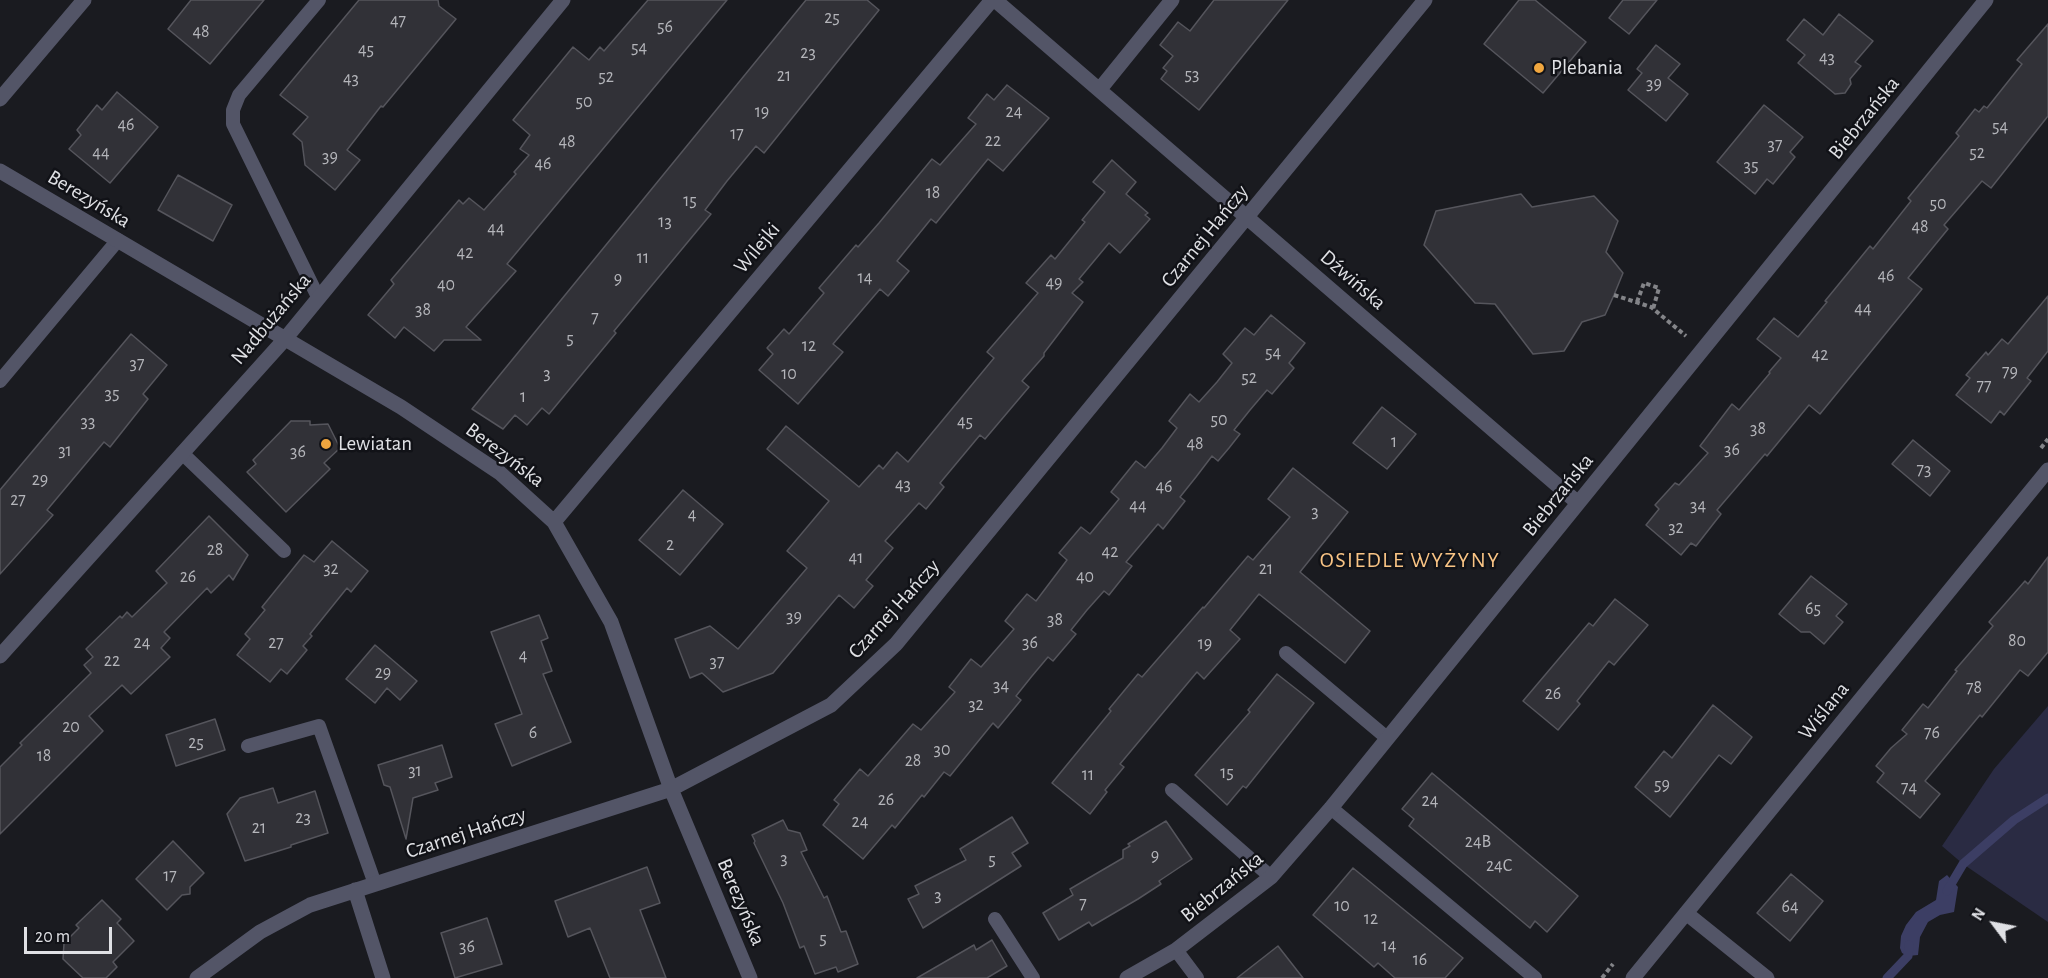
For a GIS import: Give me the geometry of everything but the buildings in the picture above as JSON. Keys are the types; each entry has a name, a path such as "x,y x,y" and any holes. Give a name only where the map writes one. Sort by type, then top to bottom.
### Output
{"street":[{"path":"0,99 84,0"},
{"name":"Nadbużańska","path":"0,656 285,339 563,0"},
{"name":"Dźwińska","path":"994,0 1578,503"},
{"name":"Wilejki","path":"554,522 994,0"},
{"path":"1100,89 1172,0"},
{"name":"Czarnej Hańczy","path":"198,978 260,932 310,905 671,789 831,705 896,644 1425,0"},
{"name":"Biebrzańska","path":"1127,978 1176,950 1271,877 1331,808 1986,0"},
{"name":"Berezyńska","path":"0,171 401,407 500,473 554,522 611,622 671,789 750,978"},
{"name":"Wiślana","path":"1633,978 2048,470"},
{"path":"355,890 383,978"},
{"path":"1686,913 1767,978"}],"lane":[{"path":"318,297 233,124 233,110 239,95 319,0"},
{"path":"0,381 118,240"},
{"path":"182,453 284,551"},
{"path":"1286,653 1387,738"},
{"path":"248,746 320,726 375,884"},
{"path":"1172,790 1271,877"},
{"path":"1331,808 1535,978"},
{"path":"995,919 1033,978"},
{"path":"1176,950 1197,978"}],"path":[{"path":"1637,302 1644,283 1659,288 1653,309"},
{"path":"1614,295 1653,309 1689,339"}],"shaded area":[{"path":"2048,706 2048,922 1963,864 1942,846 1994,769"},
{"path":"1947,875 1958,887 1954,912 1940,915 1928,922 1920,937 1918,955 1908,956 1902,953 1901,936 1906,925 1916,912 1936,900 1939,881"}],"waterway":[{"path":"1947,891 1963,864 2014,820 2048,798"},
{"path":"1887,978 1908,956 1909,945"}],"place":[{"name":"Plebania","path":"1539,68"},
{"name":"Lewiatan","path":"326,444"}],"district":[{"name":"OSIEDLE WYŻYNY","path":"1410,560"}]}
